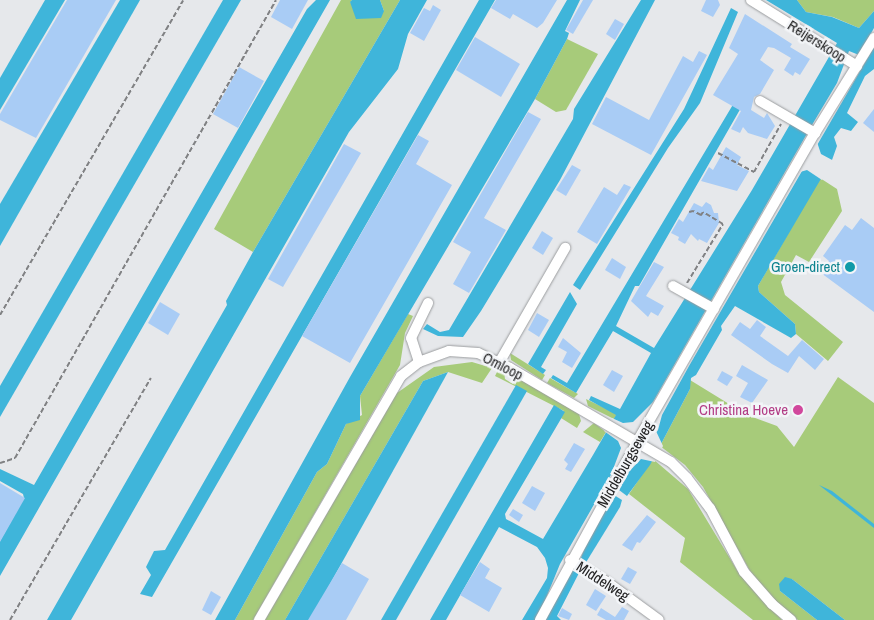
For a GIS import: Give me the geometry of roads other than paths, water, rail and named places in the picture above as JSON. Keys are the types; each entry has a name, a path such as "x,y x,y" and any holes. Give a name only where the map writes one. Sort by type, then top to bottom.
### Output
{"street":[{"name":"Reijerskoop","path":"751,0 853,64"},
{"name":"Middelburgseweg","path":"540,620 570,560 714,309 813,131 853,64 874,38"},
{"path":"760,101 813,131"},
{"path":"499,363 565,248"},
{"path":"680,290 714,309"},
{"path":"419,362 411,338 428,303"},
{"name":"Omloop","path":"259,620 402,376 419,362 449,351 478,353 499,363 663,456 699,493 753,584 791,620"},
{"name":"Middelweg","path":"570,560 608,582 659,620"}],"water":[{"path":"45,0 65,0 0,110 0,78"},
{"path":"120,0 140,0 0,246 0,204"},
{"path":"223,0 241,0 0,417 0,386"},
{"path":"316,0 330,0 0,576 0,541 24,498 23,494 0,481 0,469 34,485 307,9"},
{"path":"352,0 380,0 384,11 381,18 356,19 350,2"},
{"path":"400,0 427,0 408,34 398,69 349,132 71,620 47,620 227,305 226,301 253,252"},
{"path":"479,0 495,0 152,597 140,594 151,575 146,567 154,551 165,550"},
{"path":"567,0 580,0 565,31 569,33 567,39 535,99 360,396 360,420 346,424 327,464 317,472 235,620 215,620 350,377"},
{"path":"641,0 655,0 560,180 481,311 463,337 438,336 423,329 427,324 440,332 449,330 573,119 574,109"},
{"path":"766,0 797,0 806,12 832,17 859,28 874,11 874,28 859,55 849,51 837,83 649,409 637,420 612,473 560,564 537,620 522,620 547,578 548,568 545,558 537,547 499,527 446,620 430,620 554,405 565,412 505,514 506,519 543,539 593,455 616,415 589,400 591,396 620,409 651,353 613,331 576,393 551,378 553,375 567,383 753,71 746,99 639,286 635,286 616,326 654,348 752,190 837,43"},
{"path":"731,8 738,12 700,103 668,148 580,290 573,285 684,109"},
{"path":"874,47 874,69 865,76 847,113 858,122 851,131 841,128 834,137 837,146 832,160 758,286 759,292 795,324 796,334 791,338 735,306 721,326 722,330 696,375 691,378 690,389 650,465 627,496 619,490 622,481 658,430 662,415 689,366"},
{"path":"570,292 577,304 541,367 546,370 543,374 528,364"},
{"path":"448,372 310,620 285,620 423,381"},
{"path":"516,385 527,391 396,620 381,620"},
{"path":"819,485 832,491 874,524 874,528"},
{"path":"614,495 622,500 620,507 585,564 580,560 587,542"},
{"path":"572,569 580,571 557,616 561,620 545,620"},
{"path":"785,577 792,579 845,620 817,620 780,591 779,584"}],"place":[{"name":"Groen-direct","path":"850,267"},
{"name":"Christina Hoeve","path":"798,410"}]}
